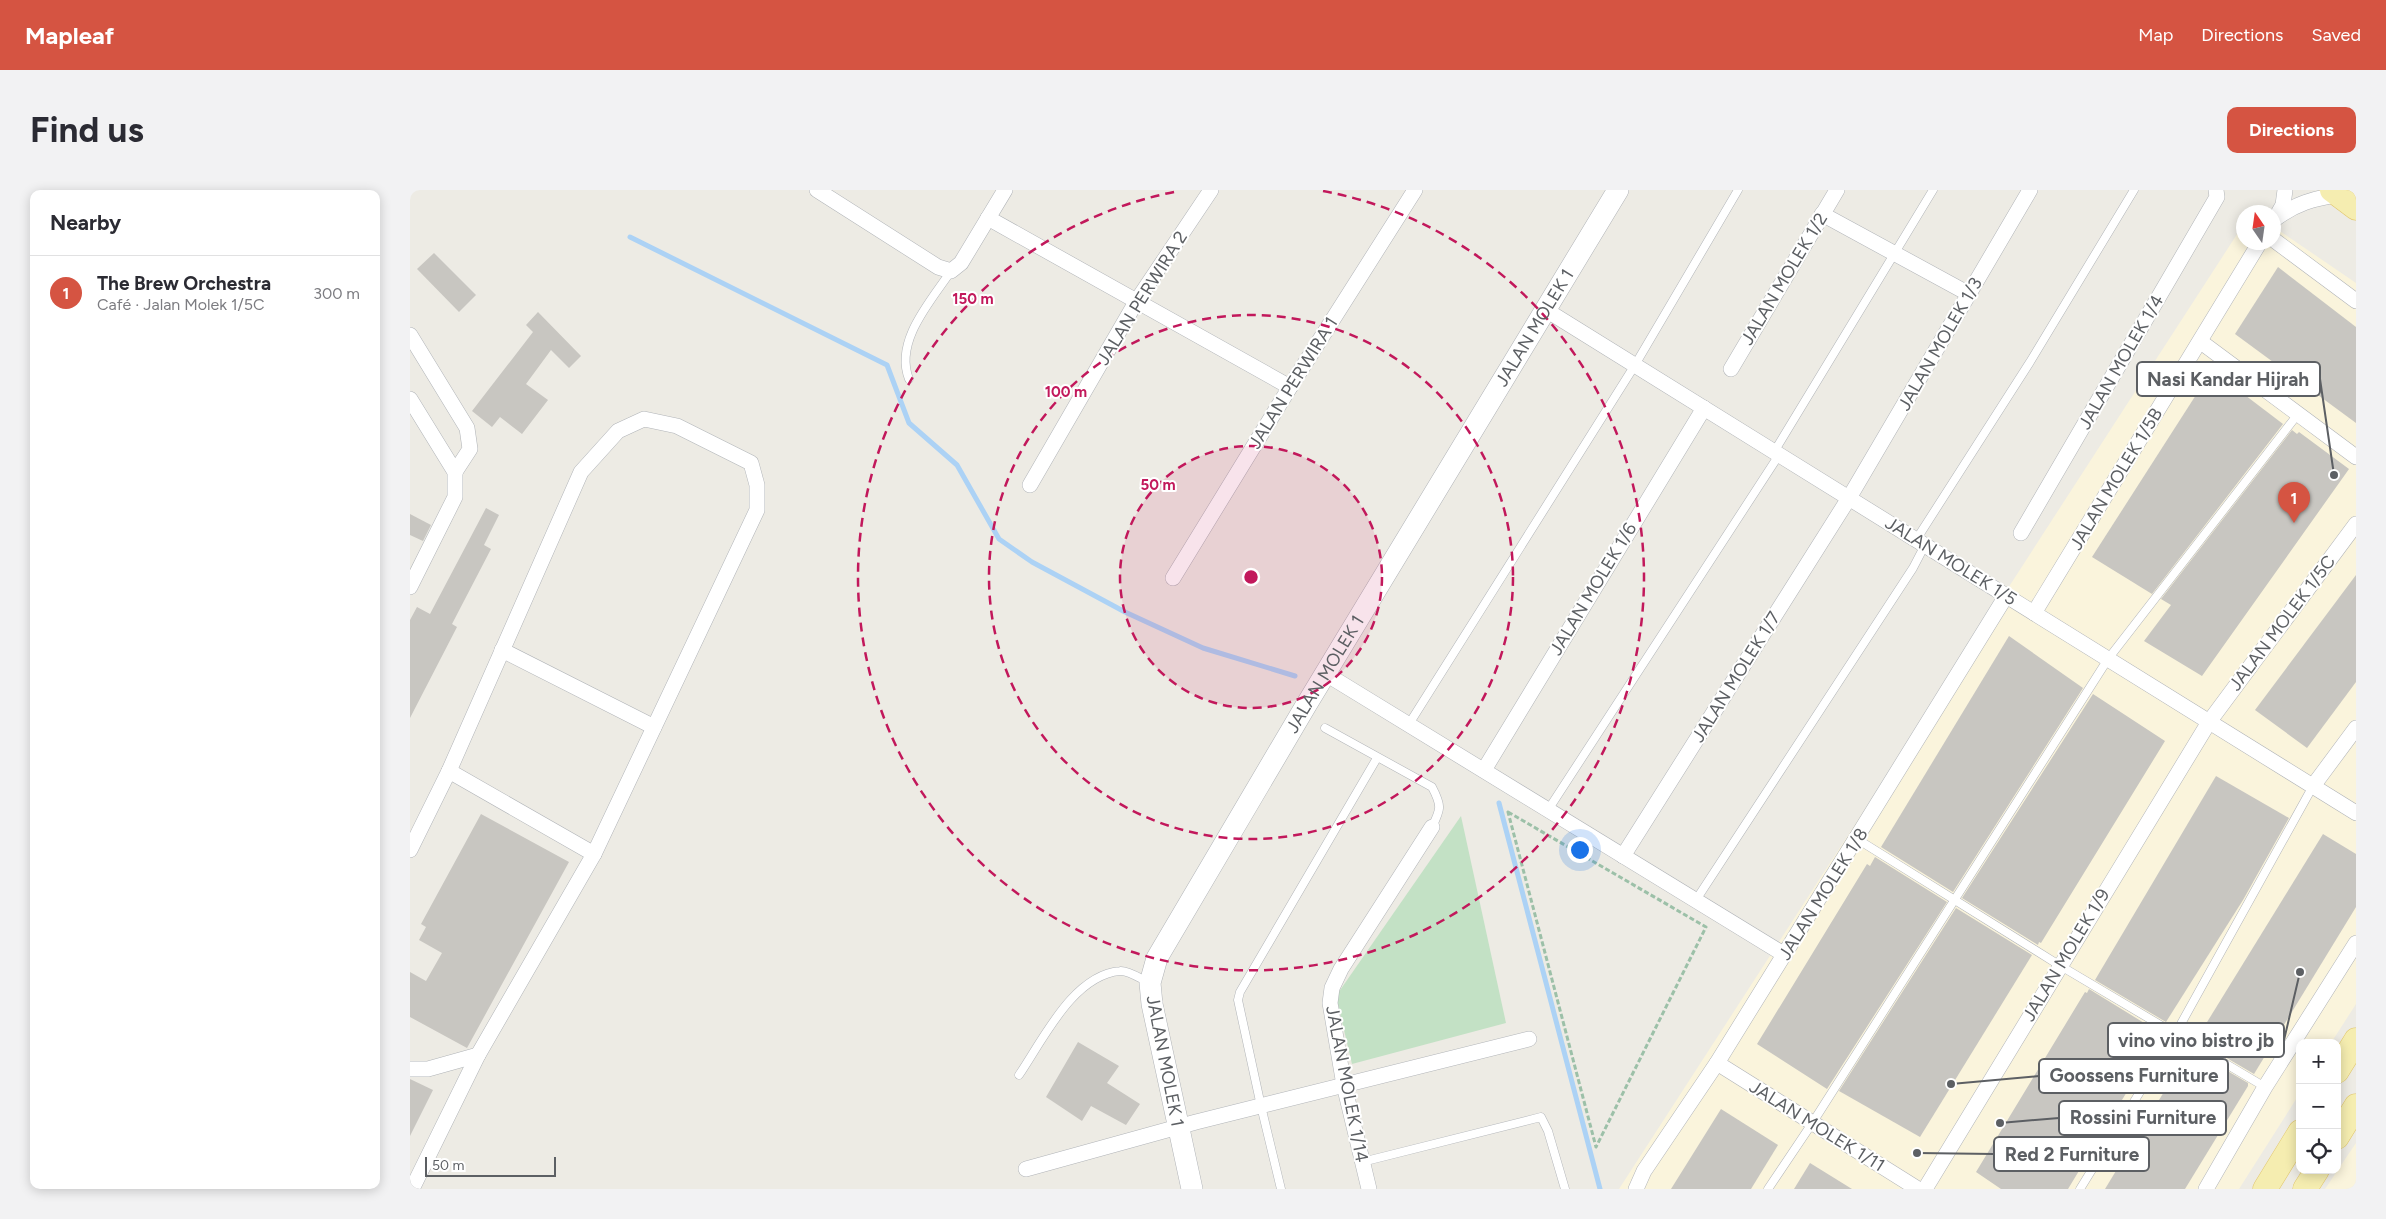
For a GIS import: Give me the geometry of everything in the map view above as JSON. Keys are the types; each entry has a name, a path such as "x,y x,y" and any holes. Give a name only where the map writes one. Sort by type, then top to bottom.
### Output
{"main road":[{"path":"2341,1064 2356,1040"},
{"path":"2341,1130 2356,1106"},
{"path":"2265,1189 2296,1139"},
{"path":"2305,1189 2314,1174"}],"street":[{"path":"818,190 938,267 951,271 961,263 1005,190"},
{"name":"JALAN PERWIRA 2","path":"1030,485 1136,302 1211,190"},
{"name":"JALAN PERWIRA 1","path":"1173,578 1290,387 1415,190"},
{"name":"JALAN MOLEK 1","path":"1192,1189 1152,1004 1150,983 1157,958 1618,190"},
{"name":"JALAN MOLEK 1/2","path":"1731,369 1837,190"},
{"name":"JALAN MOLEK 1/3","path":"1849,498 2030,190"},
{"name":"JALAN MOLEK 1/4","path":"2021,533 2217,197 2216,190"},
{"path":"2281,208 2285,190"},
{"path":"2281,215 2290,208 2314,198 2342,197"},
{"path":"1822,214 1969,294"},
{"path":"988,218 1290,387"},
{"path":"2281,245 2356,301"},
{"name":"JALAN MOLEK 1/5B","path":"2034,613 2201,342 2255,250"},
{"name":"JALAN MOLEK 1/5","path":"1546,310 2356,813"},
{"path":"410,335 466,428 470,449 455,472 455,497 410,587"},
{"path":"2201,342 2356,457"},
{"name":"JALAN MOLEK 1/6","path":"1484,770 1704,408"},
{"path":"412,409 455,472"},
{"path":"410,850 449,771 581,472 618,431 644,419 677,426 751,463 757,485 757,510 594,854 478,1056 412,1189"},
{"name":"JALAN MOLEK 1/7","path":"1623,856 1849,498"},
{"name":"JALAN MOLEK 1/5C","path":"2209,722 2356,524"},
{"name":"JALAN MOLEK 1/8","path":"1636,1189 1644,1171 1717,1063 1785,955 2006,596"},
{"path":"502,650 654,726"},
{"path":"1326,674 1785,955"},
{"name":"JALAN MOLEK 1/9","path":"1925,1189 2059,965 2209,722"},
{"path":"2313,786 2356,728"},
{"path":"449,771 594,854"},
{"name":"JALAN MOLEK 1/14","path":"1369,1189 1344,1085 1330,1003 1332,988 1341,969 1432,828"},
{"path":"2206,1189 2265,1087 2356,943"},
{"path":"1026,1169 1178,1127 1529,1039"},
{"path":"410,1069 428,1069 478,1056"},
{"name":"JALAN MOLEK 1/11","path":"1717,1063 1918,1189"}],"lane":[{"path":"1409,724 1635,365 1738,190"},
{"path":"1548,810 1777,453 1933,190"},
{"path":"1696,900 1913,568 1920,542 2134,190"},
{"path":"909,379 904,367 905,353 909,341 922,314 951,271"},
{"path":"1768,1189 1813,1122 2108,659 2298,414"},
{"path":"1325,728 1432,787 1438,799 1440,810 1432,828"},
{"path":"1281,1189 1238,1005 1240,992 1377,758"},
{"path":"2080,1189 2175,1034 2313,786"},
{"path":"1857,839 2059,965 2265,1087"},
{"path":"1019,1075 1069,1000 1092,979 1121,971 1150,983"},
{"path":"1362,1162 1541,1117 1548,1131 1564,1189"}],"path":[{"path":"1508,812 1706,928 1596,1148 1520,860 1508,812"}],"shaded area":[{"path":"2281,232 2356,283 2356,1004 2334,1039 2296,1039 2296,1099 2239,1189 1619,1189 2236,236 2236,250 2281,250"},
{"path":"2356,1143 2356,1189 2325,1189 2335,1174 2341,1174 2341,1165"}],"green space":[{"path":"1461,816 1506,1023 1352,1064 1336,996"}],"building":[{"path":"434,253 476,295 459,312 417,269"},
{"path":"2278,267 2356,327 2356,423 2235,334"},
{"path":"538,312 581,356 569,368 551,350 526,384 548,400 522,434 500,417 492,427 472,411 533,332 526,325"},
{"path":"2212,370 2283,424 2152,594 2092,557"},
{"path":"2292,430 2297,434 2299,432 2349,469 2202,676 2144,641 2171,605 2161,599"},
{"path":"486,508 499,515 484,545 491,549 452,624 457,627 410,718 410,620 417,607 430,614"},
{"path":"410,514 431,525 423,541 410,535"},
{"path":"2356,575 2356,682 2307,748 2255,710"},
{"path":"2009,636 2083,688 1953,892 1881,847"},
{"path":"2093,694 2165,741 2038,945 1962,898"},
{"path":"2216,776 2289,818 2243,900 2166,1022 2095,980"},
{"path":"481,814 569,862 467,1048 410,1017 410,972 426,981 442,953 419,940 426,927 421,924"},
{"path":"2323,834 2356,854 2356,907 2254,1074 2196,1040"},
{"path":"1875,857 1947,902 1827,1089 1757,1044 1867,864 1870,866"},
{"path":"1956,908 2032,955 1920,1137 1839,1091"},
{"path":"2089,989 2162,1034 2068,1189 2001,1189 1976,1172 2085,992 2087,993"},
{"path":"1078,1042 1119,1066 1107,1083 1140,1104 1126,1125 1091,1106 1082,1121 1046,1097"},
{"path":"2190,1049 2248,1083 2248,1086 2185,1189 2105,1189"},
{"path":"410,1079 433,1090 410,1136"},
{"path":"1721,1109 1778,1145 1751,1189 1671,1189"},
{"path":"1810,1163 1852,1189 1794,1189"}],"waterway":[{"path":"630,237 887,365 909,423 957,465 999,539 1032,562 1125,612 1203,648 1295,676"},
{"path":"1499,803 1600,1189"}],"place":[{"name":"Nasi Kandar Hijrah","path":"2334,475"},
{"name":"The Brew Orchestra","path":"2294,523"},
{"name":"vino vino bistro jb","path":"2300,972"},
{"name":"Goossens Furniture","path":"1951,1084"},
{"name":"Rossini Furniture","path":"2000,1123"},
{"name":"Red 2 Furniture","path":"1917,1153"}]}
